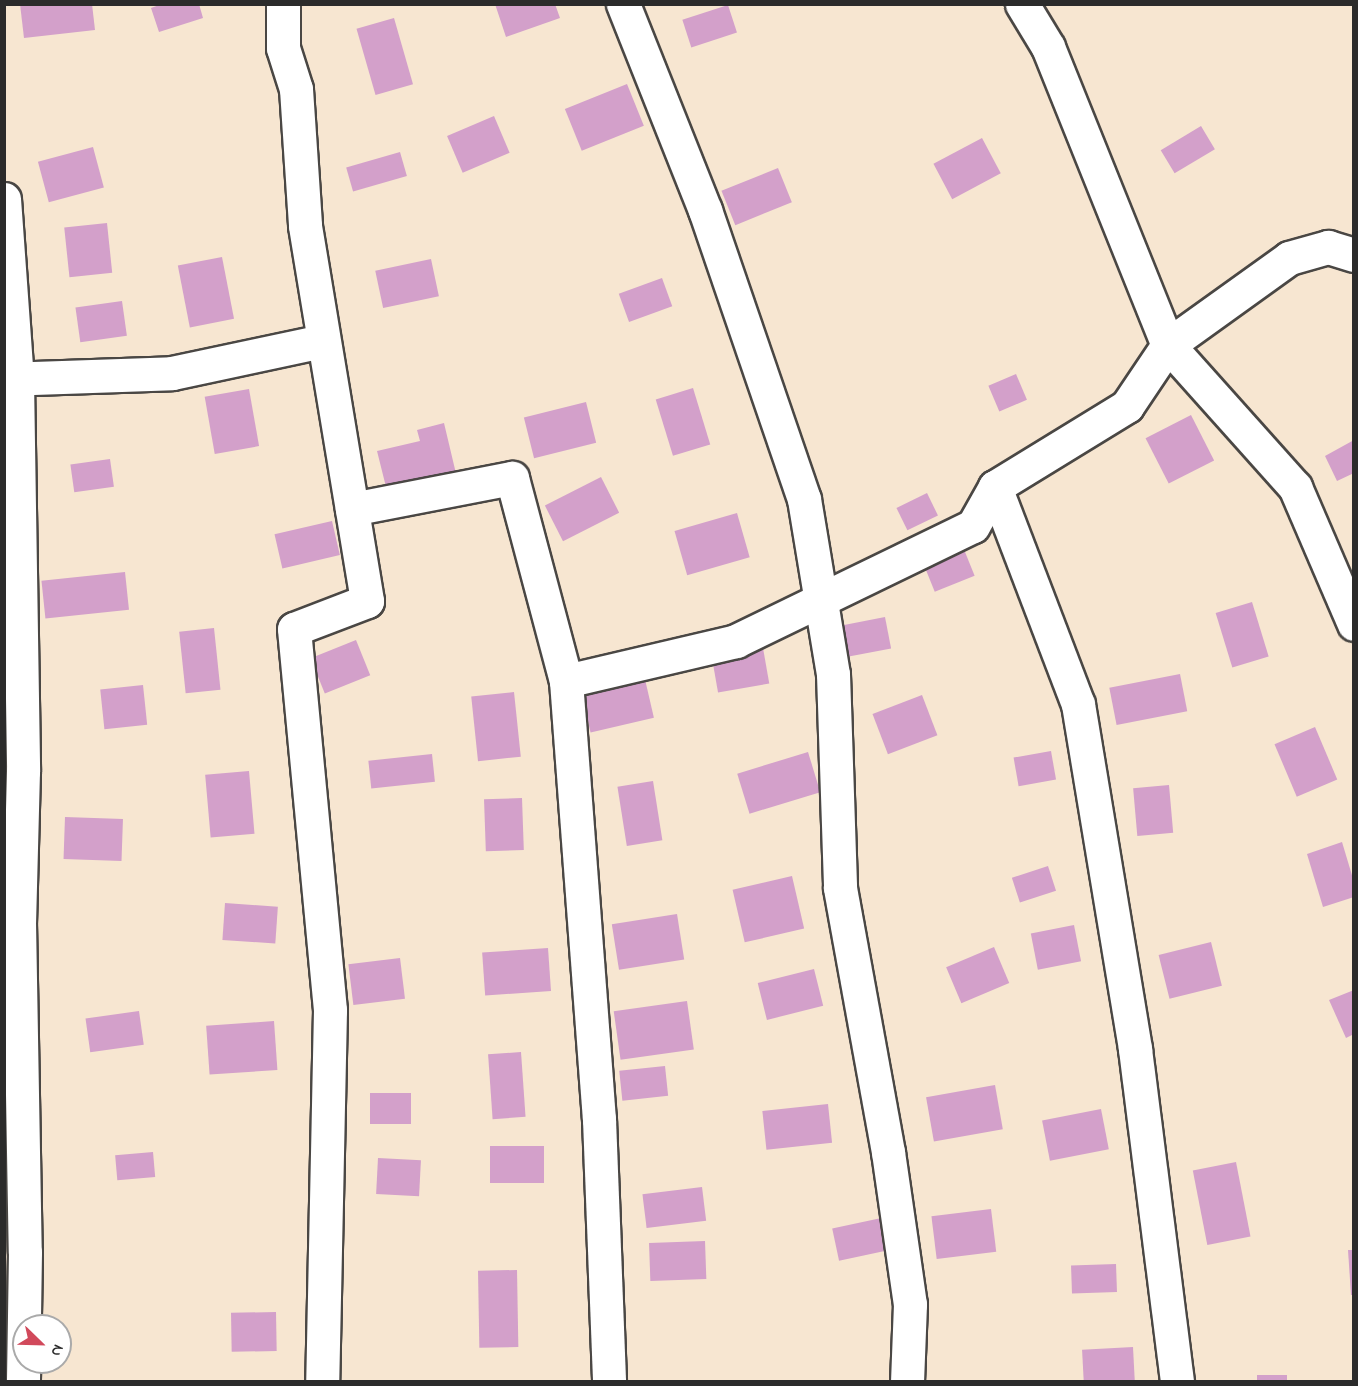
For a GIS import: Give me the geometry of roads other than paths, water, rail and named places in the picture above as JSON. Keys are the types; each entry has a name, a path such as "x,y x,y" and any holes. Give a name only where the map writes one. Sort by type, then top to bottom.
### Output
{"street":[{"path":"284,4 283,48 296,89 305,226 322,341 368,601 294,629 330,1010 322,1382"},
{"path":"623,4 705,210 804,500 833,674 840,888 888,1152 910,1304 907,1382"},
{"path":"1022,4 1048,47 1168,345 1295,487 1353,624"},
{"path":"4,199 23,771 19,922 25,1252 23,1382"},
{"path":"566,681 736,641 973,525 995,487 1127,406 1168,345 1290,258 1328,247 1353,255"},
{"path":"11,379 172,373 322,341"},
{"path":"352,509 512,478 566,681 599,1119 609,1382"},
{"path":"995,487 1078,704 1135,1049 1177,1382"}]}
